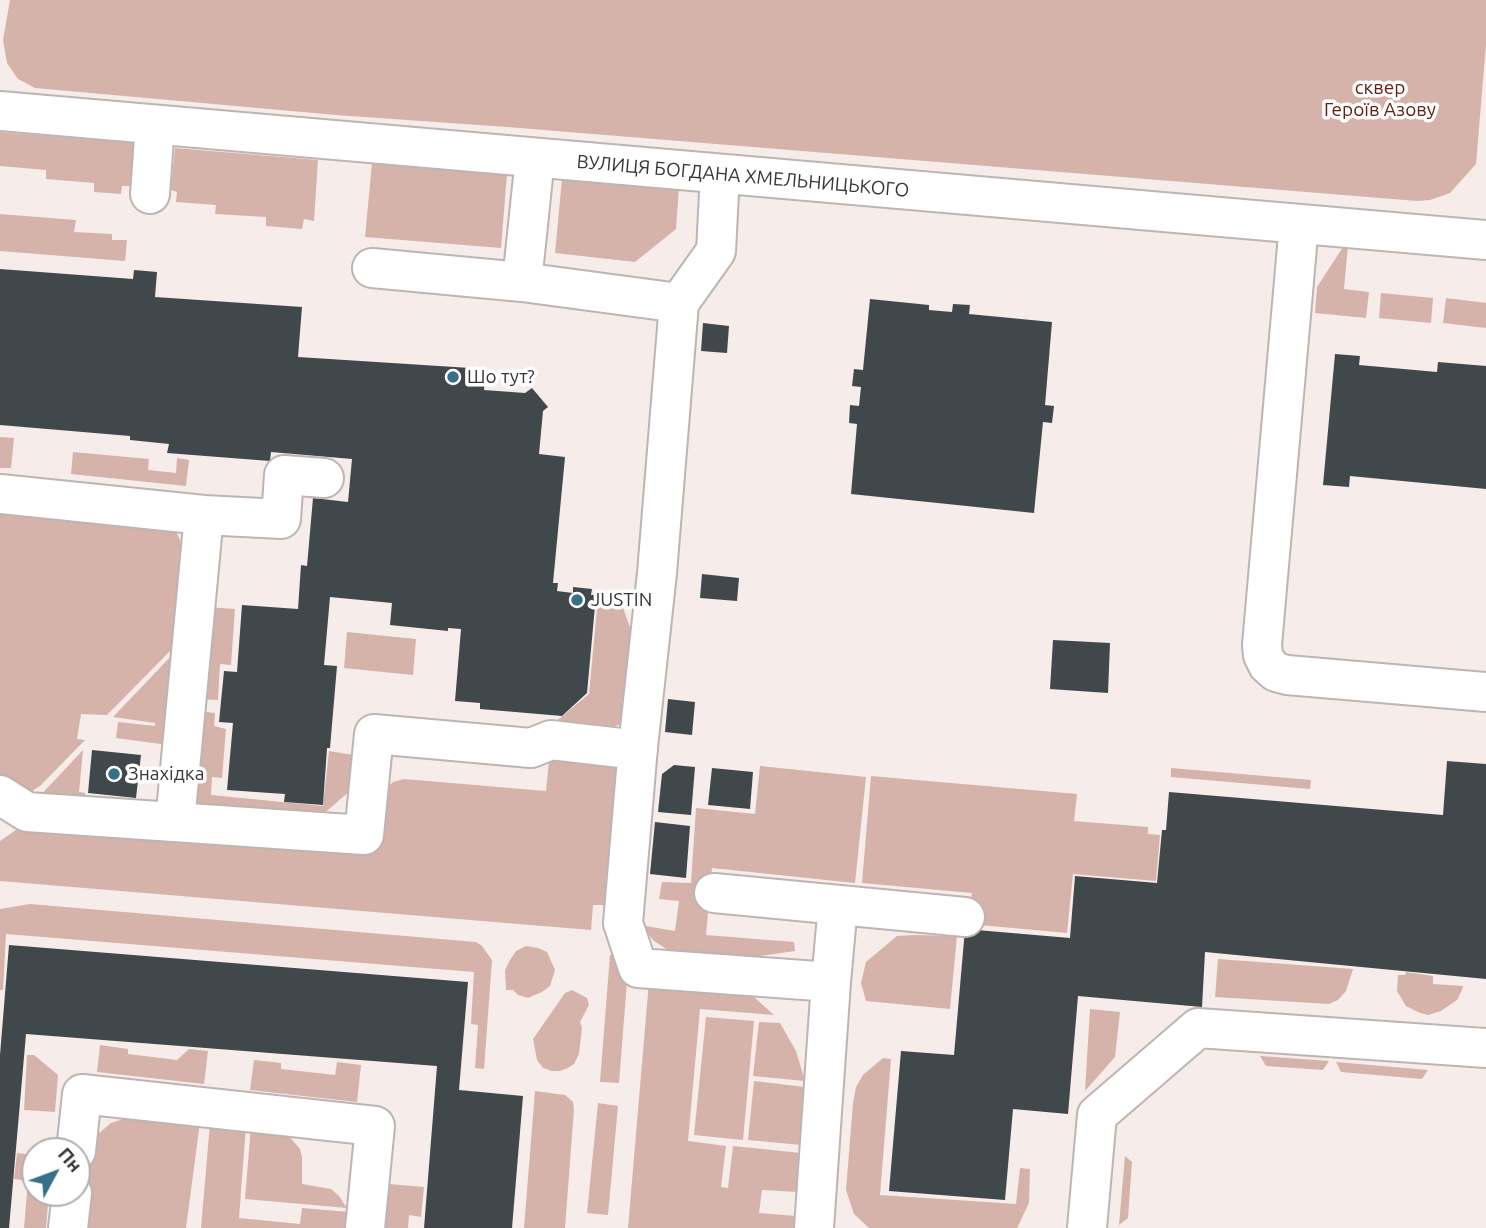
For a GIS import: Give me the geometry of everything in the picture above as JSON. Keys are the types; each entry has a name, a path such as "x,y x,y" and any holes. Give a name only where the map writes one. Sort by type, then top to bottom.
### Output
{"street":[{"name":"ВУЛИЦЯ БОГДАНА ХМЕЛЬНИЦЬКОГО","path":"0,111 1486,240"},
{"path":"150,194 155,125"},
{"path":"522,282 535,158"},
{"path":"720,174 716,251 679,303 657,573 623,923 638,968 831,982"},
{"path":"1299,224 1263,655 1268,665 1276,672 1287,675 1486,692"},
{"path":"372,268 522,282 679,303"},
{"path":"0,494 281,519 284,475 324,478"},
{"path":"175,822 204,514"},
{"path":"9,812 364,835 374,734 531,748 551,740 638,750"},
{"path":"714,893 965,917"},
{"path":"814,1228 838,905"},
{"path":"1087,1228 1097,1115 1198,1028 1486,1048"},
{"path":"77,1137 82,1094 375,1126 365,1228"},
{"path":"68,1228 70,1207"}],"green space":[{"name":"сквер Героїв Азову","path":"10,0 1486,0 1486,44 1476,164 1450,193 1417,201 336,115 35,88 18,79 7,63 3,40"},
{"path":"0,132 134,143 130,186 122,186 121,194 94,192 94,183 46,179 46,170 0,166"},
{"path":"175,148 318,160 314,221 304,219 302,229 266,226 266,217 215,214 216,205 176,202 177,192 171,190"},
{"path":"372,163 507,174 501,248 365,237"},
{"path":"562,179 679,187 676,229 635,262 555,253"},
{"path":"0,214 76,220 74,232 112,234 112,240 127,240 125,261 0,251"},
{"path":"1345,244 1348,245 1344,289 1369,292 1366,318 1315,313 1317,287"},
{"path":"1381,293 1433,298 1431,323 1379,318"},
{"path":"1446,298 1486,303 1486,328 1443,323"},
{"path":"0,437 14,438 11,468 0,468"},
{"path":"73,452 149,459 148,470 176,473 177,458 189,460 186,486 71,474"},
{"path":"0,506 168,525 176,531 182,554 176,645 107,715 81,714 77,739 85,740 40,786 27,794 0,779"},
{"path":"598,598 620,600 634,638 627,720 604,733 554,723 589,694"},
{"path":"207,607 235,609 231,665 220,664 218,700 199,699"},
{"path":"347,632 416,639 413,675 344,668"},
{"path":"175,652 168,745 116,738 118,722 155,726 155,723 113,717"},
{"path":"198,711 215,713 214,726 226,729 222,778 212,777 211,795 323,806 329,751 359,756 351,790 314,822 205,813 193,794"},
{"path":"83,750 79,792 85,793 85,803 37,799"},
{"path":"550,750 626,757 610,905 593,905 591,930 0,881 0,841 26,823 374,851 379,803 385,790 393,782 404,779 546,791"},
{"path":"760,766 866,777 855,883 712,868 706,935 794,942 795,951 732,960 668,950 654,941 640,925 675,931 679,901 659,899 662,882 691,883 696,808 755,814"},
{"path":"1171,768 1311,780 1310,789 1171,777"},
{"path":"871,776 1077,794 1074,821 1148,827 1148,834 1160,835 1156,881 1073,874 1067,933 969,924 972,893 862,883"},
{"path":"30,904 476,942 492,960 484,1069 475,1068 478,1025 471,1024 474,972 6,934 3,990 0,990 0,909"},
{"path":"897,936 957,936 950,1009 866,1001 861,983 866,962"},
{"path":"526,946 547,952 555,970 550,986 528,998 513,990 506,990 505,970 516,951"},
{"path":"610,955 629,956 619,1083 600,1082"},
{"path":"1218,959 1353,969 1346,991 1338,1000 1329,1004 1215,997"},
{"path":"1406,972 1433,976 1433,984 1463,986 1462,990 1457,1000 1441,1011 1428,1015 1420,1013 1406,1006 1397,991 1398,975 1405,975"},
{"path":"649,981 741,992 755,998 774,1015 700,1009 688,1141 726,1146 721,1187 728,1188 733,1146 801,1153 798,1192 762,1190 759,1213 796,1216 795,1228 628,1228"},
{"path":"572,990 587,998 589,1005 580,1022 582,1028 579,1054 574,1064 568,1068 552,1071 543,1068 537,1060 533,1039 565,993"},
{"path":"1090,1009 1120,1012 1115,1057 1085,1091"},
{"path":"706,1017 754,1021 743,1140 694,1135"},
{"path":"759,1022 780,1023 796,1051 805,1081 753,1076"},
{"path":"100,1045 128,1049 128,1054 177,1060 189,1049 208,1051 204,1084 97,1072"},
{"path":"27,1055 34,1055 58,1075 55,1112 24,1110"},
{"path":"1260,1056 1329,1061 1323,1070 1266,1066"},
{"path":"883,1058 891,1059 880,1195 1016,1204 1020,1168 1030,1169 1029,1203 1017,1228 869,1228 854,1214 846,1190 853,1103 856,1087 863,1075"},
{"path":"254,1060 281,1063 281,1069 335,1075 337,1062 361,1065 357,1102 250,1090"},
{"path":"1336,1062 1428,1070 1422,1079 1341,1072"},
{"path":"754,1081 805,1087 801,1145 748,1140"},
{"path":"535,1091 565,1095 573,1102 565,1228 524,1228"},
{"path":"598,1103 618,1106 608,1215 587,1213"},
{"path":"132,1116 200,1122 186,1228 83,1228 84,1207 91,1207 91,1150 97,1135 111,1123"},
{"path":"210,1123 246,1126 239,1218 300,1224 302,1208 349,1212 350,1228 201,1228"},
{"path":"251,1126 287,1134 300,1149 302,1184 331,1189 347,1208 245,1199"},
{"path":"17,1153 21,1153 21,1180 14,1179"},
{"path":"1125,1156 1132,1162 1128,1218 1119,1225"},
{"path":"389,1184 424,1187 421,1217 409,1215 408,1228 385,1228"},
{"path":"26,1207 48,1207 46,1228 24,1228"}],"building":[{"path":"0,269 133,279 134,270 157,272 155,297 302,307 298,357 486,369 484,390 525,393 532,388 548,407 543,411 539,454 565,457 553,583 558,583 557,591 573,593 573,587 592,589 591,595 596,595 587,693 562,716 480,709 480,703 455,701 461,629 448,628 448,631 390,625 392,603 330,597 324,665 337,666 323,805 284,802 285,794 227,790 233,723 219,722 224,671 237,672 242,605 298,609 301,565 307,566 313,498 348,502 352,459 271,452 270,461 167,453 169,444 130,440 130,436 0,425"},
{"path":"870,299 929,305 929,310 952,312 953,304 970,305 969,314 1052,322 1045,405 1054,406 1052,423 1043,422 1034,513 851,494 857,424 849,423 850,405 859,406 861,387 852,386 854,369 863,370"},
{"path":"703,323 729,326 727,353 701,351"},
{"path":"1335,354 1360,356 1359,365 1437,372 1438,362 1486,366 1486,489 1350,476 1349,487 1323,485"},
{"path":"702,574 739,578 737,601 700,598"},
{"path":"1053,640 1110,643 1108,693 1050,689"},
{"path":"668,699 695,702 692,735 665,732"},
{"name":"Знахідка","path":"92,750 141,755 136,798 88,793"},
{"path":"1447,761 1486,764 1486,979 1205,952 1202,1007 1078,996 1068,1114 1013,1109 1005,1200 889,1191 901,1051 954,1055 965,929 1070,938 1075,876 1157,883 1169,792 1443,815"},
{"path":"674,765 695,767 691,815 658,812 662,774"},
{"path":"712,768 753,772 750,809 708,805"},
{"path":"655,822 690,826 686,878 650,874"},
{"path":"9,945 468,982 459,1090 523,1096 512,1228 424,1228 437,1066 26,1034 9,1228 0,1228 0,1055"}],"place":[{"name":"Шо тут?","path":"453,377"},
{"name":"JUSTIN","path":"577,600"},
{"name":"Знахідка","path":"114,774"}]}
